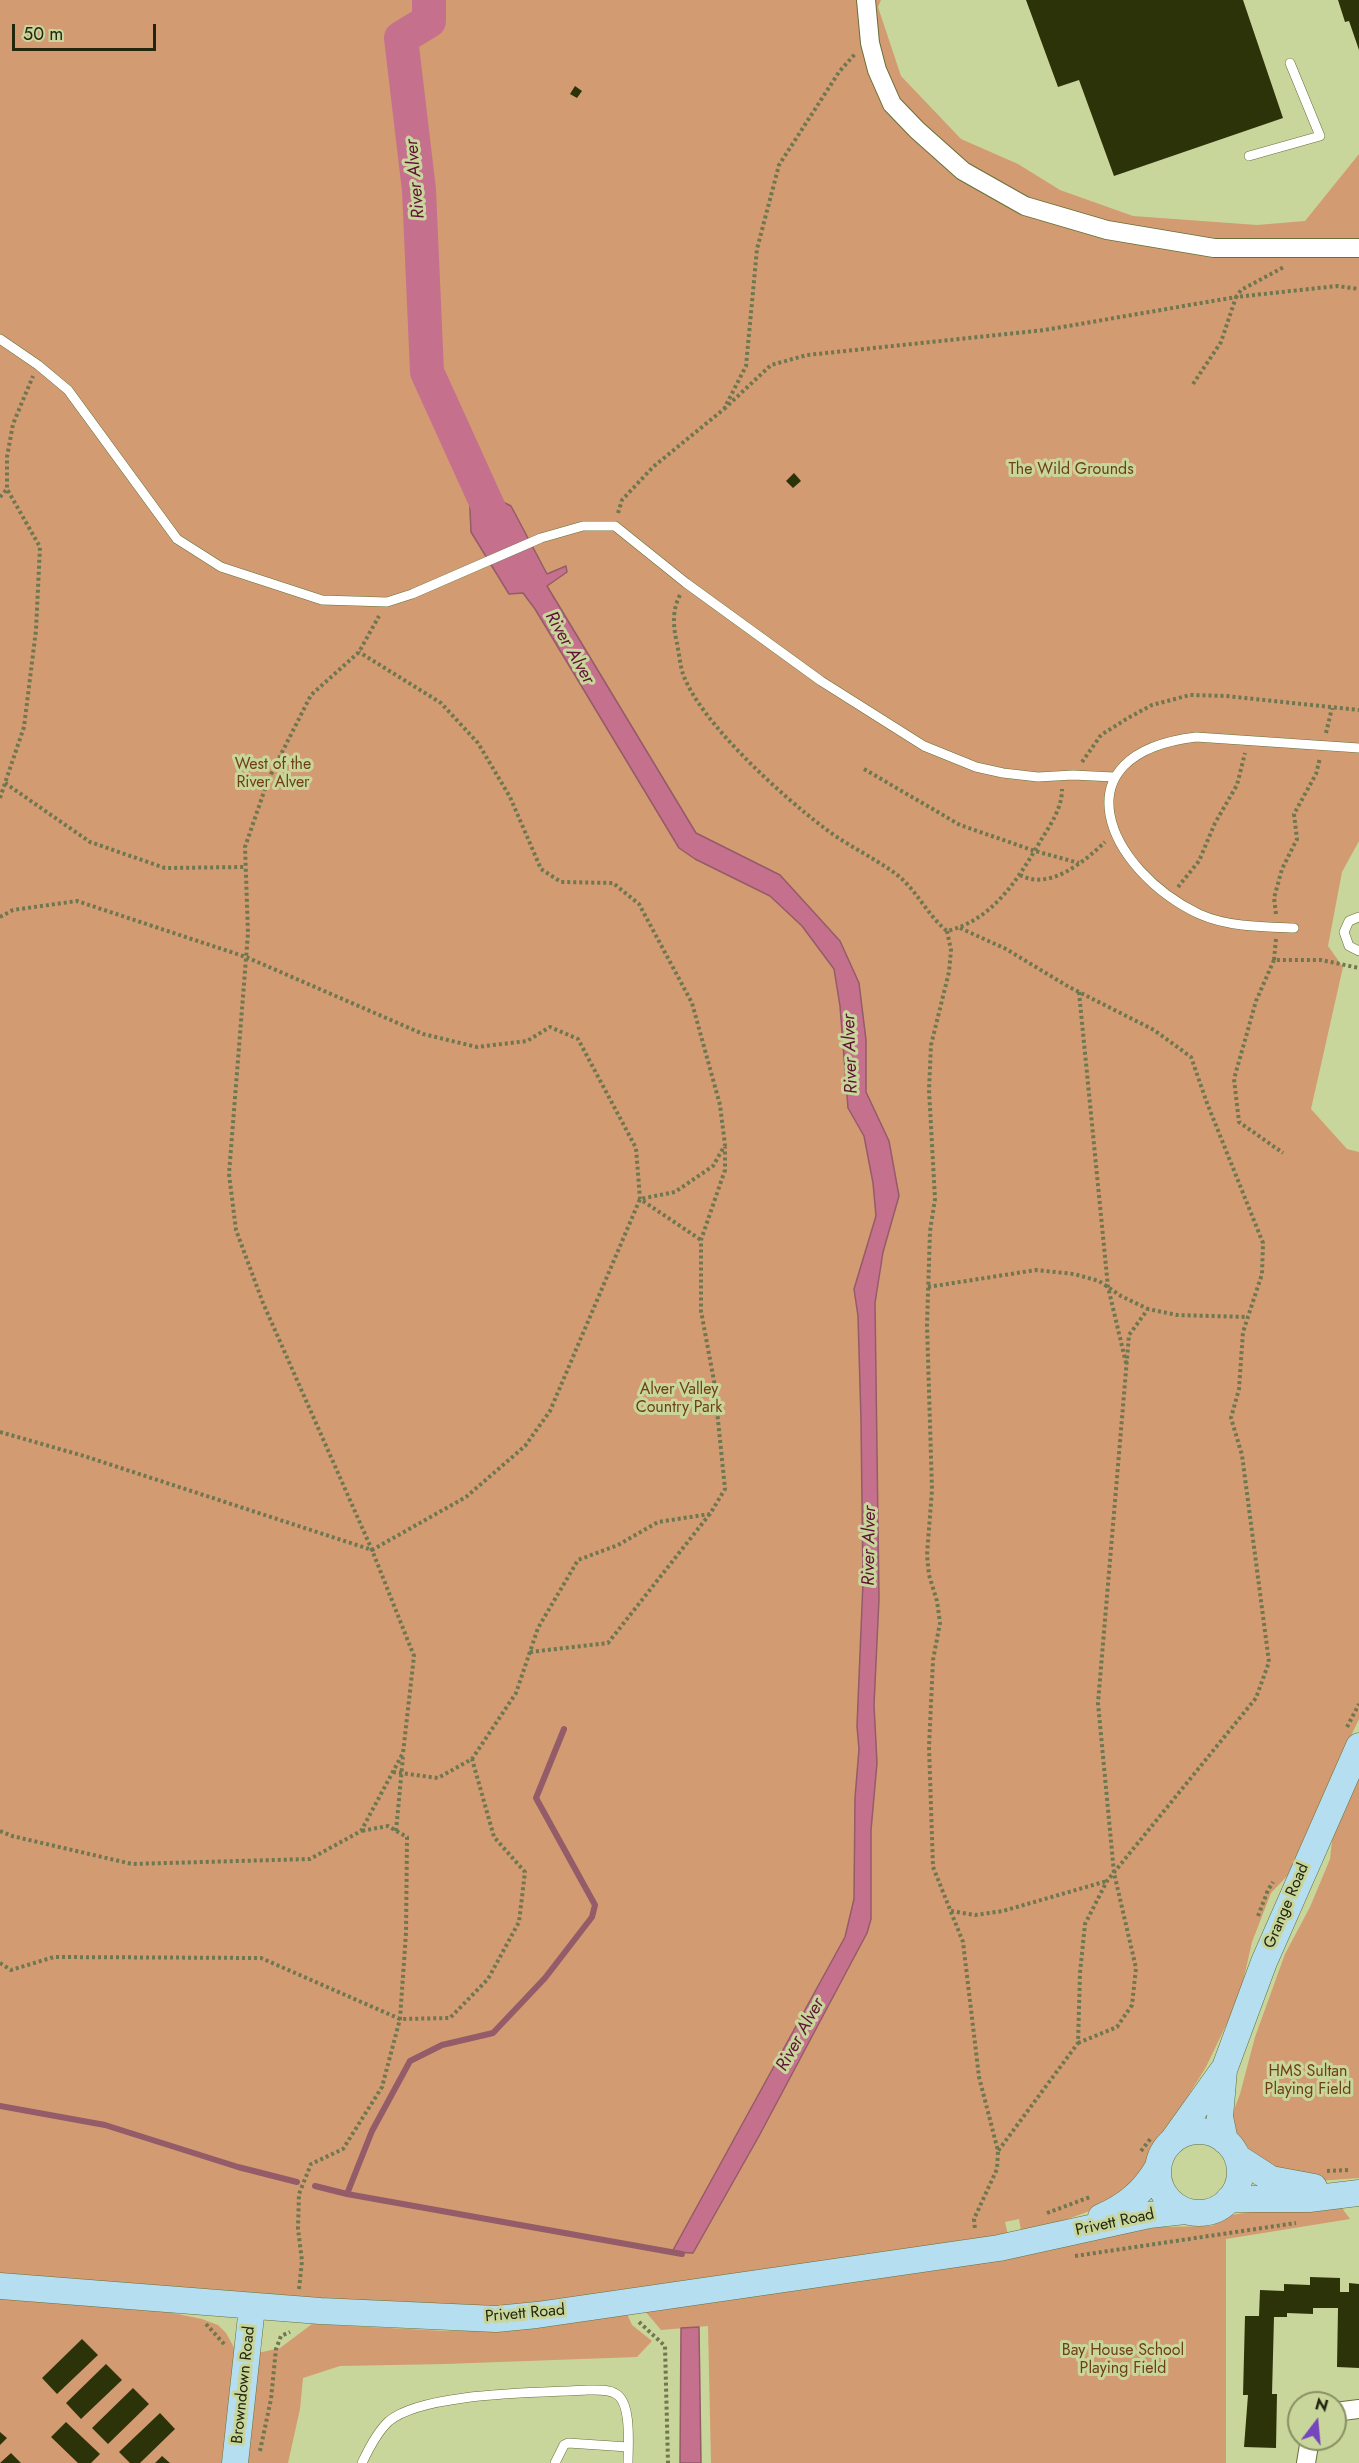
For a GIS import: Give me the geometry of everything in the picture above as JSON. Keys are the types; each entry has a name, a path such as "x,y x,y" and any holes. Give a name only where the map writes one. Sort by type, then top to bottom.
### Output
{"main road":[{"name":"Grange Road","path":"1231,2149 1220,2117 1224,2070 1264,1962 1319,1832 1351,1740"},
{"name":"Grange Road","path":"1164,2137 1224,2070"},
{"path":"1231,2149 1240,2175 1236,2189 1229,2199 1213,2211 1199,2213 1185,2211 1174,2206 1164,2195 1149,2159 1164,2150 1164,2137 1206,2131 1231,2149 1271,2179 1296,2185 1359,2192"},
{"name":"Privett Road","path":"0,2286 252,2307 496,2319 537,2315 988,2250 1045,2226 1120,2209 1149,2182 1149,2159"},
{"path":"1229,2199 1309,2199 1359,2192"},
{"name":"Privett Road","path":"1045,2226 1185,2211"},
{"name":"Browndown Road","path":"235,2463 252,2307"}],"street":[{"path":"866,0 870,43 877,69 892,104 916,130 963,171 1025,206 1107,230 1214,248 1359,248"}],"lane":[{"path":"1249,156 1320,136 1290,63"},
{"path":"0,339 38,365 68,390 177,538 221,567 322,600 387,602 412,594 541,538 583,526 615,526 686,583 821,681 924,746 976,768 1026,775 1114,777"},
{"path":"1294,928 1246,925 1201,914 1170,896 1143,875 1115,834 1109,811 1108,792 1114,777 1126,764 1144,751 1171,740 1196,738 1359,748"},
{"path":"1359,917 1349,921 1344,932 1349,946 1359,951"},
{"path":"362,2463 378,2433 390,2420 410,2408 441,2400 588,2390 616,2394 623,2400 627,2412 628,2463"},
{"path":"555,2463 564,2445 568,2443 628,2447"}],"path":[{"path":"724,409 746,366 757,249 779,165 839,72 861,48 870,43"},
{"path":"1193,384 1221,342 1236,297 1241,290 1292,264"},
{"path":"615,526 622,500 653,467 724,409 771,365 807,355 1045,330 1236,297 1337,286 1359,289"},
{"path":"0,798 24,728 36,630 40,547 8,489 7,457 13,424 38,365"},
{"path":"0,497 8,489"},
{"path":"686,583 674,606 675,635 683,674 694,698 747,761 824,828 895,873 911,886 938,924 947,931 951,950 949,972 931,1045 929,1090 935,1199 930,1231 927,1325 932,1490 927,1555 940,1623 933,1660 929,1747 933,1867 963,1942 979,2076 998,2151 997,2169 974,2219 975,2232 981,2230"},
{"path":"387,602 358,652 311,695 268,780 245,847 248,933 230,1174 236,1230 263,1303 372,1550 414,1656 396,1831"},
{"path":"358,652 441,703 478,743 510,797 541,869 561,882 613,884 639,904 692,1003 720,1104 725,1170 701,1240 701,1311 714,1381 725,1489 710,1514 608,1643 530,1652"},
{"path":"1073,775 1101,735 1152,705 1190,695 1226,696 1359,710"},
{"path":"1283,1153 1239,1122 1234,1079 1256,1001 1274,960 1277,927 1274,898 1282,868 1297,839 1294,814 1316,774 1332,708"},
{"path":"1170,896 1199,861 1215,824 1237,784 1248,741"},
{"path":"864,769 960,825 1035,851 1079,863"},
{"path":"947,931 960,928 978,918 1003,897 1020,875 1054,819 1061,801 1061,777"},
{"path":"5,783 90,842 165,868 246,867"},
{"path":"1020,875 1029,880 1053,879 1079,863 1115,834"},
{"path":"0,917 14,910 77,901 246,957 423,1034 477,1047 527,1041 550,1027 578,1039 636,1148 640,1199 550,1411 525,1446 466,1497 372,1550 84,1456 0,1432"},
{"path":"960,928 1006,949 1079,992 1154,1030 1191,1057 1207,1104 1263,1243 1262,1274 1243,1332 1239,1389 1231,1418 1242,1455 1269,1662 1256,1698 1113,1873 1085,1924 1080,1973 1078,2043"},
{"path":"1274,960 1321,960 1359,968"},
{"path":"1079,992 1108,1287 1127,1367"},
{"path":"640,1199 675,1192 713,1166 724,1145"},
{"path":"640,1199 701,1240"},
{"path":"928,1287 1036,1270 1074,1274 1099,1281 1148,1309 1177,1315 1248,1317"},
{"path":"998,2151 1078,2043 1117,2027 1132,2005 1136,1968 1113,1873 1098,1703 1129,1335 1148,1309"},
{"path":"393,1772 438,1778 472,1759 516,1693 538,1628 578,1560 618,1545 658,1522 710,1514"},
{"path":"1351,1740 1359,1704"},
{"path":"361,1831 403,1753"},
{"path":"0,1963 11,1970 54,1957 261,1958 400,2019 450,2018 488,1979 519,1922 525,1872 494,1837 472,1759"},
{"path":"0,1831 12,1836 132,1864 310,1859 361,1831 388,1826 407,1837 406,1934 400,2019 382,2087 343,2149 311,2164 299,2194 298,2229 302,2261 299,2289"},
{"path":"1256,1922 1268,1890 1279,1874"},
{"path":"951,1911 975,1914 1003,1911 1107,1881"},
{"path":"1149,2159 1164,2137"},
{"path":"1327,2171 1359,2170"},
{"path":"1045,2226 1100,2193"},
{"path":"288,2288 310,2289"},
{"path":"636,2319 665,2346 668,2463"},
{"path":"260,2452 271,2399 276,2349"}],"green space":[{"name":"Alver Valley Country Park","path":"0,0 881,0 878,7 901,76 961,139 1018,164 1060,190 1133,216 1257,225 1305,221 1359,154 1359,841 1342,872 1328,946 1343,967 1311,1109 1347,1149 1359,1152 1359,1719 1289,1874 1271,1893 1252,1942 1240,1995 1206,2067 1136,2180 1106,2205 1065,2220 1021,2231 1019,2219 1005,2222 1008,2235 490,2309 299,2298 0,2273"},
{"name":"HMS Sultan Playing Field","path":"1359,1767 1359,2178 1318,2181 1280,2174 1239,2149 1229,2123 1240,2094 1255,2037 1285,1954 1310,1907 1330,1859 1334,1823"},
{"name":"Bay House School Playing Field","path":"1342,2208 1350,2219 1226,2239 1226,2463 711,2463 708,2326 661,2330 645,2311 1160,2227 1212,2226 1231,2215 1270,2209"},
{"path":"0,2296 148,2308 202,2319 218,2325 226,2333 237,2353 224,2463 0,2463"},
{"path":"627,2314 632,2325 652,2341 637,2357 340,2366 303,2378 300,2409 288,2463 247,2463 258,2353 280,2348 312,2324 446,2331 520,2329"}],"water":[{"path":"483,478 499,500 511,506 547,574 566,566 567,572 547,586 696,833 780,875 840,941 859,983 866,1040 866,1092 889,1141 899,1196 883,1252 875,1303 879,1599 874,1705 877,1763 871,1830 871,1919 867,1933 759,2136 693,2253 672,2252 845,1937 854,1899 855,1798 859,1749 857,1726 863,1582 858,1316 854,1289 876,1216 873,1183 864,1136 848,1108 840,1006 834,969 802,926 770,896 695,859 679,848 535,609 523,593 509,594 471,532 469,489"},
{"path":"699,2327 701,2463 680,2463 681,2328"}],"building":[{"path":"1026,0 1243,0 1283,118 1114,176 1079,80 1058,87"},
{"path":"1338,0 1359,0 1359,50 1349,21 1345,22"},
{"path":"575,86 582,91 577,98 570,94"},
{"path":"794,473 801,481 793,488 786,481"},
{"path":"1310,2277 1340,2278 1340,2292 1349,2292 1349,2283 1359,2284 1359,2368 1337,2367 1338,2308 1313,2308 1313,2314 1287,2313 1287,2317 1274,2317 1272,2394 1277,2394 1276,2448 1244,2447 1248,2395 1243,2395 1245,2316 1259,2316 1260,2290 1284,2291 1284,2284 1310,2285"},
{"path":"82,2339 98,2355 57,2394 42,2378"},
{"path":"106,2364 122,2380 81,2419 66,2403"},
{"path":"133,2388 149,2404 108,2444 92,2428"},
{"path":"160,2413 175,2429 140,2463 130,2463 119,2452"},
{"path":"66,2422 100,2454 91,2463 78,2463 51,2437"},
{"path":"0,2432 7,2438 0,2445"},
{"path":"11,2453 21,2463 0,2463"},
{"path":"162,2456 170,2463 155,2463"}],"waterway":[{"name":"River Alver","path":"429,0 429,21 401,38 419,190 427,372 496,524"},
{"path":"347,2194 372,2131 410,2061 442,2045 493,2033 545,1978 592,1917 595,1905 536,1798 564,1729"},
{"path":"0,2106 105,2125 238,2167 297,2182"},
{"path":"315,2186 347,2194 682,2254"}],"park label":[{"name":"The Wild Grounds","path":"1071,470"},
{"name":"West of the River Alver","path":"273,774"}]}
